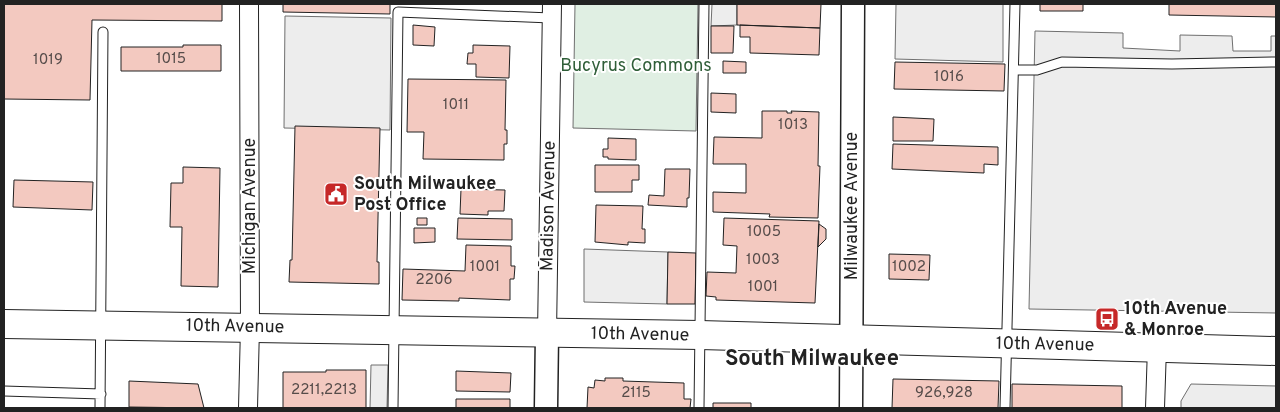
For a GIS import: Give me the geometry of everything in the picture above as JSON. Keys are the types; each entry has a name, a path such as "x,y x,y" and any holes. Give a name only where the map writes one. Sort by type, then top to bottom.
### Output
{"main road":[{"name":"10th Avenue","path":"4,324 700,336 1276,351"}],"street":[{"name":"Michigan Avenue","path":"248,408 250,327 249,4"},
{"name":"Milwaukee Avenue","path":"851,408 853,4"},
{"name":"Madison Avenue","path":"546,408 551,11"},
{"path":"1155,408 1157,347"}],"lane":[{"path":"699,408 704,4"},
{"path":"1005,408 1015,4"},
{"path":"393,408 398,12 551,11"},
{"path":"100,408 103,32"},
{"path":"1014,70 1037,70 1062,62 1172,64 1276,62"},
{"path":"4,391 101,394"}],"green space":[{"name":"Bucyrus Commons","path":"575,4 698,4 696,131 573,128"}],"shaded area":[{"path":"712,4 737,4 737,25 711,26"},
{"path":"896,4 1003,4 1003,62 895,59"},
{"path":"285,16 391,18 390,130 284,128"},
{"path":"1035,31 1123,33 1123,48 1180,51 1180,35 1232,36 1233,51 1271,51 1271,36 1276,36 1276,313 1029,309"},
{"path":"584,249 668,252 667,304 584,302"},
{"path":"371,365 388,365 387,408 370,408"},
{"path":"1191,384 1276,386 1276,408 1181,408 1181,401"}],"building":[{"path":"4,4 222,4 222,21 92,20 90,100 4,99"},
{"path":"283,4 390,4 390,14 283,12"},
{"path":"737,4 821,4 820,28 737,25"},
{"path":"1040,4 1083,4 1083,11 1040,11"},
{"path":"1169,4 1276,4 1276,17 1169,15"},
{"path":"413,25 435,27 434,46 413,45"},
{"path":"740,25 820,28 819,55 750,53 750,37 740,37"},
{"path":"711,26 734,26 733,53 711,53"},
{"path":"183,45 221,45 221,71 121,71 121,47 183,47"},
{"path":"473,45 510,46 509,78 476,77 476,64 467,64 468,53 473,53"},
{"path":"723,61 746,62 746,73 723,73"},
{"path":"895,62 1005,64 1004,91 894,89"},
{"path":"408,79 506,80 505,130 507,130 507,144 504,144 504,160 423,159 424,132 407,132"},
{"path":"711,93 736,94 736,113 711,112"},
{"path":"762,111 787,111 787,113 792,113 791,111 819,112 818,166 820,166 818,218 769,217 770,214 713,212 713,192 746,193 746,164 713,164 714,137 762,138"},
{"path":"893,117 934,119 933,141 893,141"},
{"name":"South Milwaukee Post Office","path":"295,126 380,128 377,262 379,262 379,284 289,282 290,260 292,260"},
{"path":"608,138 636,139 636,160 608,159 608,157 603,157 603,149 608,149"},
{"path":"893,144 998,147 998,165 984,164 984,173 892,169"},
{"path":"595,165 639,165 639,180 632,180 632,192 595,192"},
{"path":"183,167 220,168 218,287 181,286 182,227 170,227 171,183 183,183"},
{"path":"665,169 690,169 687,207 648,205 649,195 664,196"},
{"path":"14,180 93,182 92,210 13,207"},
{"path":"461,189 505,190 504,211 488,211 488,215 460,214"},
{"path":"596,205 643,206 642,229 645,229 645,243 628,242 628,245 595,242"},
{"path":"417,218 427,218 427,225 417,225"},
{"path":"458,218 512,219 512,240 457,239"},
{"path":"724,218 819,221 815,303 716,300 716,297 706,296 707,272 736,273 737,246 723,245"},
{"path":"819,224 826,229 826,239 818,247"},
{"path":"414,228 435,228 435,242 414,243"},
{"path":"466,245 511,246 511,266 515,266 514,279 510,279 510,300 459,298 459,301 402,300 403,269 465,271"},
{"path":"668,252 696,253 695,304 667,304"},
{"path":"889,254 930,255 929,280 889,279"},
{"path":"326,370 366,370 366,408 283,408 283,372 326,372"},
{"path":"456,371 511,373 510,392 456,391"},
{"path":"605,378 623,378 623,381 684,383 684,399 691,399 690,408 587,408 588,387 594,388 595,380 605,381"},
{"path":"893,379 999,381 998,408 892,408"},
{"path":"129,381 198,384 204,408 129,407"},
{"path":"1012,384 1122,386 1122,408 1012,408"},
{"path":"456,399 510,399 510,408 456,408"},
{"path":"713,403 751,403 751,408 713,408"}],"place":[{"name":"South Milwaukee Post Office","path":"336,194"},
{"name":"10th Avenue & Monroe","path":"1107,319"}],"district":[{"name":"South Milwaukee","path":"812,359"}]}
